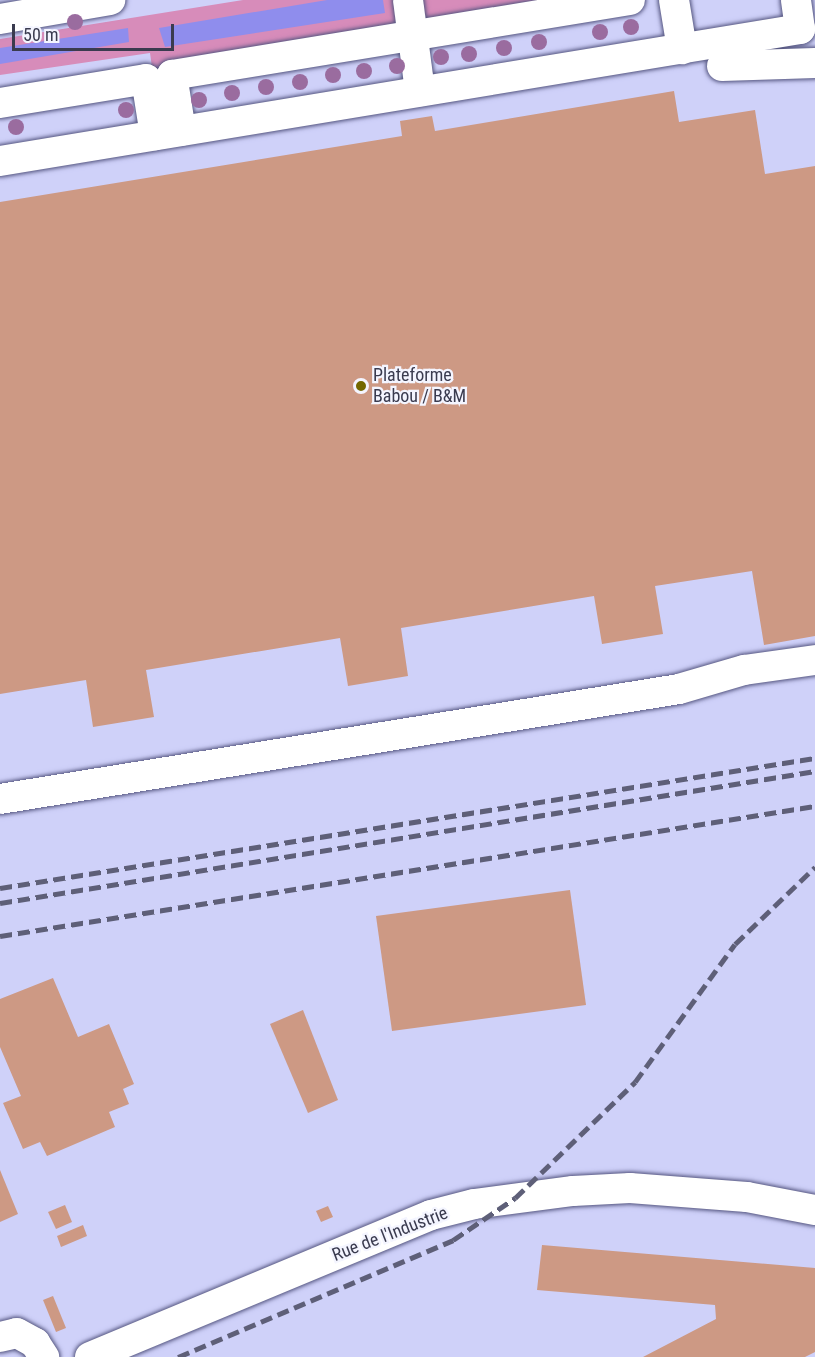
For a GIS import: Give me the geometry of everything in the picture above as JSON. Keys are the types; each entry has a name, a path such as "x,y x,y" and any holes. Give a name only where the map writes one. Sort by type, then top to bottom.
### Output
{"street":[{"path":"0,19 110,0"},
{"path":"408,0 420,91"},
{"path":"168,133 172,75 630,0"},
{"path":"674,0 682,49"},
{"path":"0,160 800,29 796,0"},
{"path":"722,66 815,63"},
{"path":"0,103 146,79 168,133"},
{"path":"0,800 679,689 744,670 815,660"},
{"name":"Rue de l'Industrie","path":"90,1357 432,1215 474,1204 573,1191 630,1188 747,1197 815,1210"},
{"path":"0,1337 17,1333 35,1343 44,1357"}],"shaded area":[{"path":"243,0 396,0 400,27 160,66 168,122 160,123 150,53 0,75 0,39"},
{"path":"327,0 383,0 385,13 165,47 159,28"},
{"path":"417,0 562,0 421,23"},
{"path":"128,28 129,42 0,64 0,48"}],"building":[{"name":"Plateforme Babou / B&M","path":"674,91 679,122 755,110 765,174 815,166 815,636 764,645 752,571 655,586 663,634 602,644 594,596 401,628 408,676 348,686 340,638 146,670 154,717 93,727 86,680 0,694 0,202 402,136 400,121 432,116 435,131"},
{"path":"570,890 586,1005 392,1031 376,916"},
{"path":"53,978 78,1037 109,1024 134,1084 123,1089 129,1104 109,1112 115,1127 47,1156 40,1142 23,1149 3,1103 21,1096 0,1047 0,999"},
{"path":"303,1010 338,1100 308,1113 270,1024"},
{"path":"0,1170 18,1214 0,1222"},
{"path":"65,1205 72,1222 56,1229 48,1212"},
{"path":"328,1206 333,1217 321,1222 316,1211"},
{"path":"83,1225 87,1236 61,1247 57,1236"},
{"path":"542,1245 815,1268 815,1352 805,1357 643,1357 716,1319 715,1305 537,1290"},
{"path":"53,1296 66,1328 56,1332 43,1300"}],"railway":[{"path":"0,888 815,758"},
{"path":"0,903 815,771"},
{"path":"0,936 815,806"},
{"path":"178,1357 453,1240 515,1198 635,1082 735,944 815,867"}],"place":[{"name":"Plateforme Babou / B&M","path":"361,386"}]}
